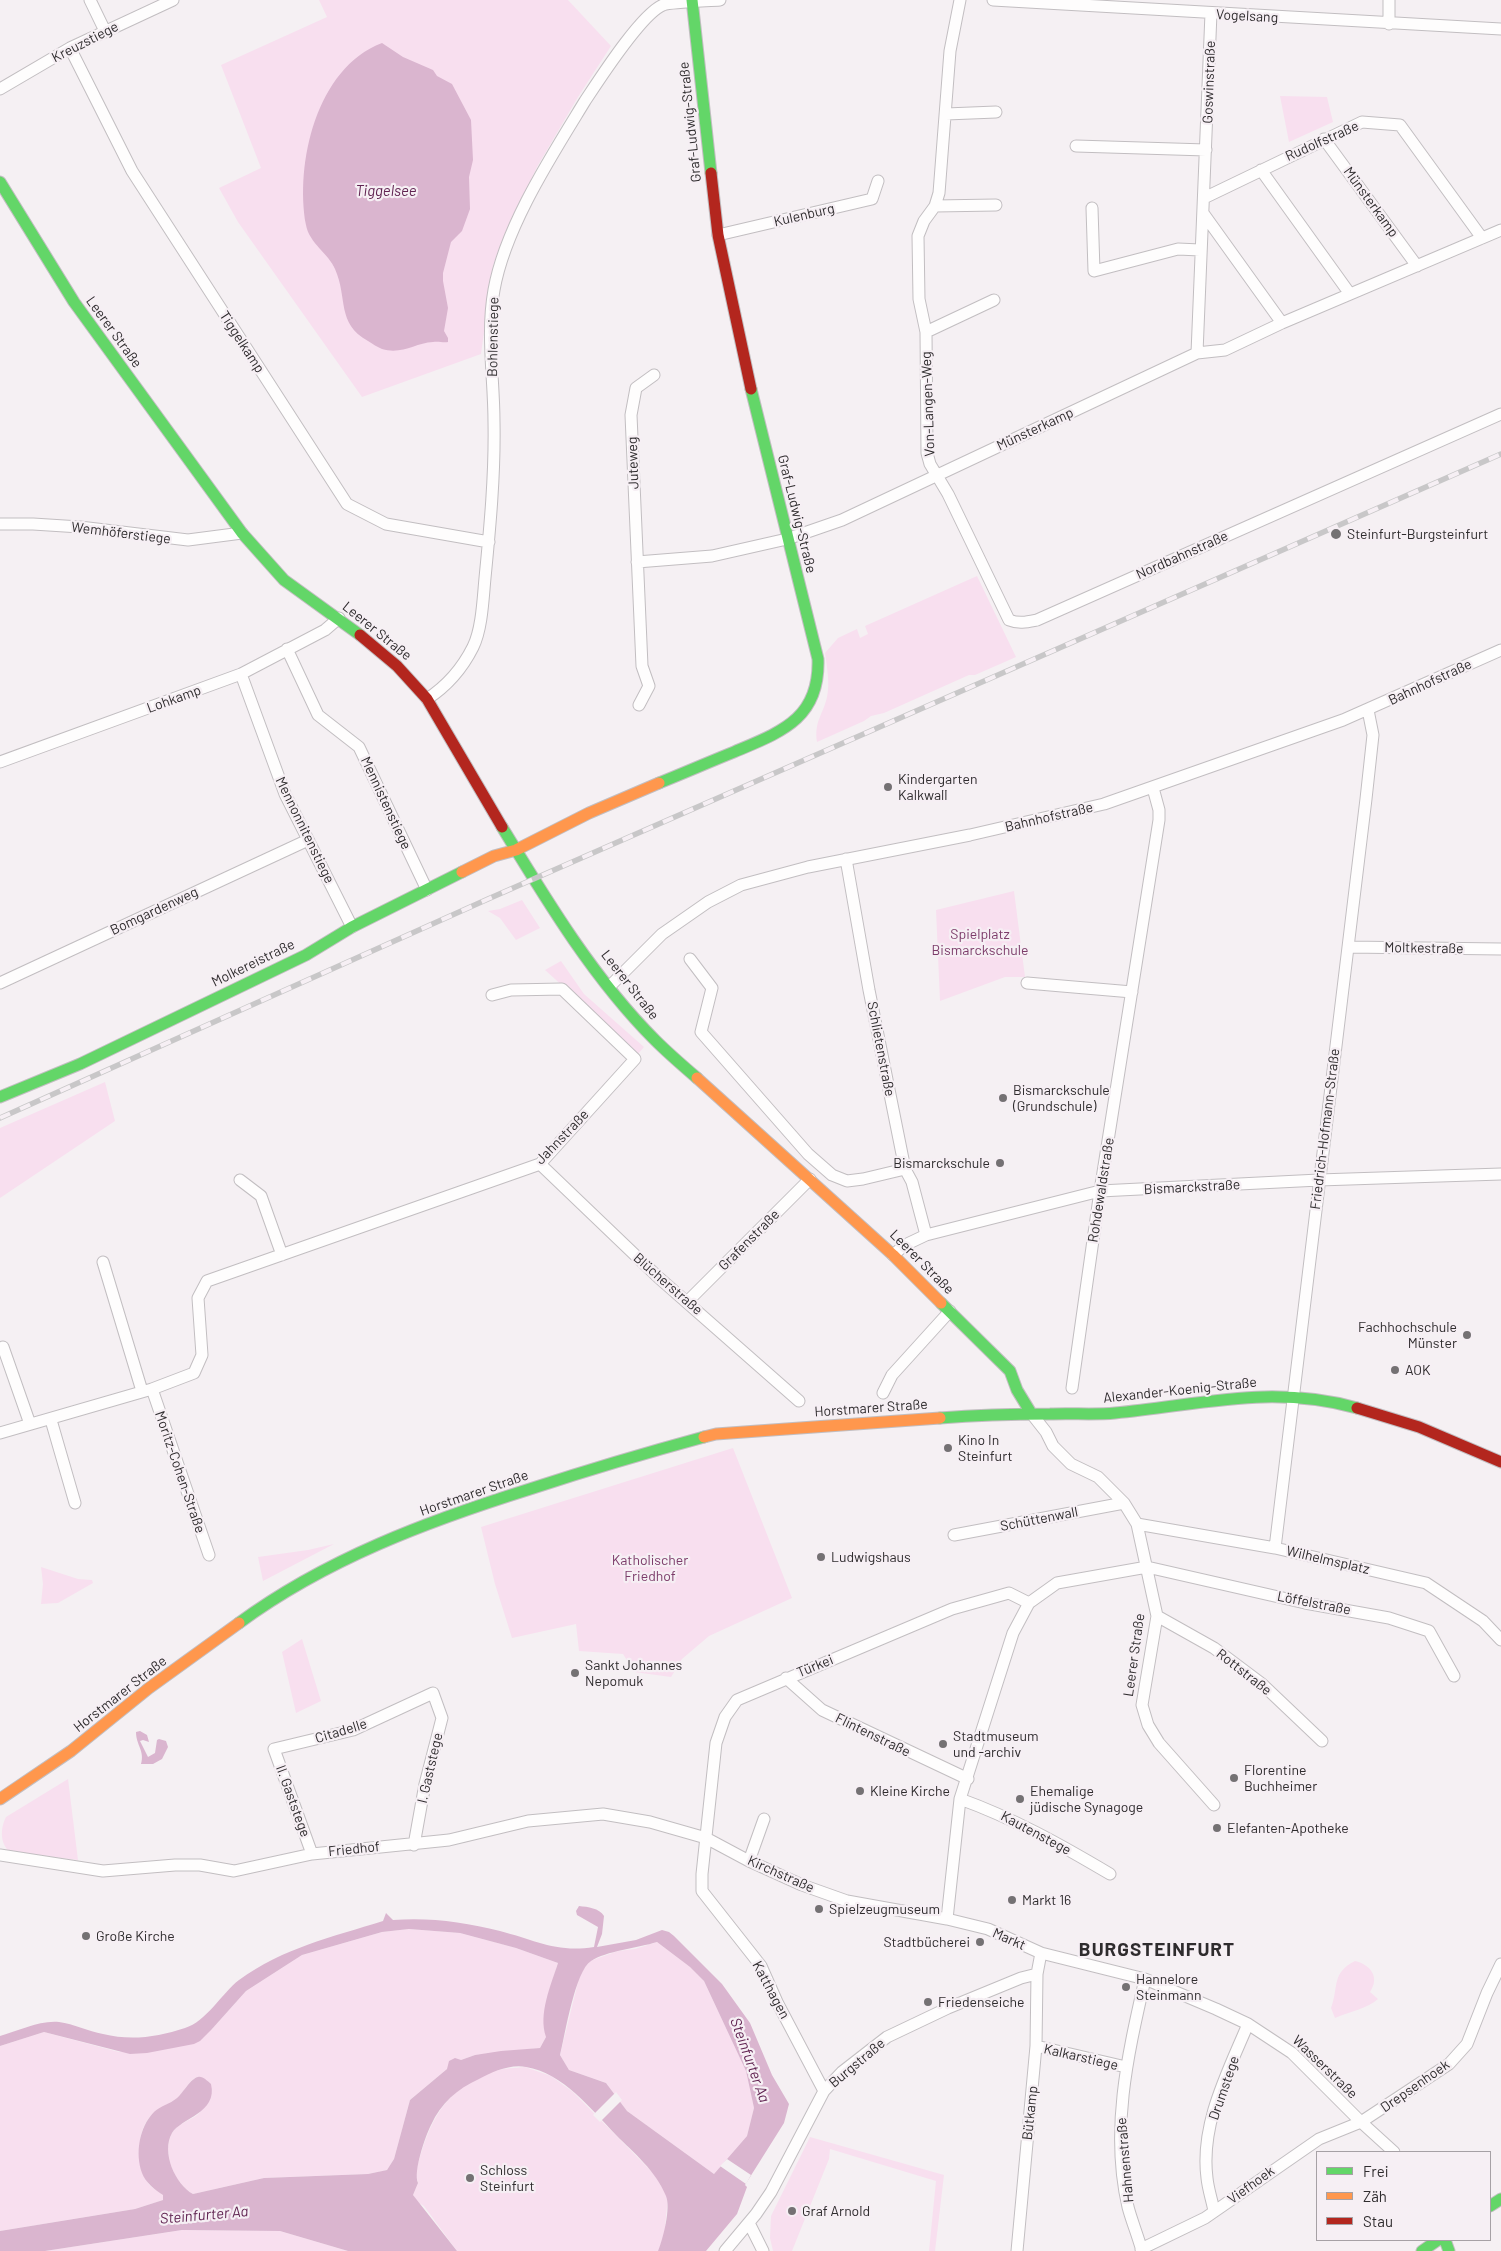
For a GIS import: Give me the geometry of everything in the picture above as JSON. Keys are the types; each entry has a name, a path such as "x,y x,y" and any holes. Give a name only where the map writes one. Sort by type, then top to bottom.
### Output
{"street":[{"path":"90,0 105,31"},
{"name":"Kreuzstiege","path":"0,89 70,48 173,0"},
{"path":"692,2 720,0"},
{"name":"Von-Langen-Weg","path":"937,475 930,464 927,453 926,332 919,299 918,236 924,221 935,206 939,192 950,51 960,0"},
{"name":"Vogelsang","path":"993,0 1155,5 1211,14 1501,29"},
{"path":"1389,0 1389,24"},
{"name":"Graf-Ludwig-Straße","path":"516,850 589,813 782,731 808,708 816,691 819,669 814,641 787,539 744,359 718,235 692,2"},
{"name":"Bohlenstiege","path":"427,699 440,691 455,676 474,646 483,605 489,542 494,422 491,316 494,289 501,263 524,206 550,157 611,61 650,15 663,5 692,2"},
{"name":"Goswinstraße","path":"1197,353 1211,14"},
{"name":"Tiggelkamp","path":"70,48 132,171 347,504 386,524 489,542"},
{"path":"946,114 996,112"},
{"name":"Rudolfstraße","path":"1204,198 1362,122 1400,125 1482,238"},
{"name":"Münsterkamp","path":"1324,139 1418,266"},
{"path":"1076,146 1206,150"},
{"path":"1261,170 1350,294"},
{"name":"Kulenburg","path":"718,235 872,199 878,181"},
{"name":"Leerer Straße","path":"0,182 74,302 242,533 290,585 339,618 389,657 427,699 516,850 561,918 628,1011 655,1040 893,1255 950,1311 1010,1371 1017,1390 1031,1413 1046,1432 1053,1446 1071,1464 1098,1477 1124,1503 1137,1524 1157,1616 1142,1705 1148,1725 1159,1743 1214,1805"},
{"path":"935,206 996,205"},
{"path":"1092,208 1094,271 1178,249 1200,250"},
{"path":"1203,213 1282,323"},
{"name":"Münsterkamp","path":"787,539 842,520 1197,353 1225,350 1282,323 1501,230"},
{"name":"Von-Langen-Weg","path":"926,332 994,300"},
{"name":"Juteweg","path":"639,705 648,686 642,666 631,415 636,388 654,375"},
{"name":"Nordbahnstraße","path":"937,475 1005,614 1015,623 1025,623 1037,620 1501,414"},
{"name":"Wemhöferstiege","path":"0,524 80,527 188,540 242,533"},
{"path":"637,562 712,556 787,539"},
{"name":"Lohkamp","path":"0,762 241,674 325,630 339,618"},
{"name":"Mennistenstiege","path":"287,649 318,715 359,747 427,890"},
{"name":"Bahnhofstraße","path":"610,986 662,934 684,916 724,893 769,876 1076,812 1153,788 1368,710 1501,650"},
{"name":"Mennonnitenstiege","path":"241,674 285,794 352,928"},
{"name":"Friedrich-Hofmann-Straße","path":"1275,1548 1373,736 1368,710"},
{"name":"Rohdewaldstraße","path":"1072,1388 1100,1191 1159,820 1159,810 1153,788"},
{"name":"Bomgardenweg","path":"0,983 308,840"},
{"name":"Molkereistraße","path":"0,1097 89,1060 306,955 352,928 494,856 516,850"},
{"name":"Schlietenstraße","path":"846,859 869,990 905,1169 912,1182 926,1235"},
{"name":"Moltkestraße","path":"1348,947 1501,949"},
{"path":"690,959 712,988 701,1032 808,1154 832,1175 847,1181 863,1180 905,1169"},
{"path":"1027,983 1132,992"},
{"name":"Jahnstraße","path":"147,1390 194,1373 202,1355 198,1298 207,1281 540,1164 635,1059 562,989 511,990 492,995"},
{"name":"Blücherstraße","path":"540,1164 658,1277 688,1301 799,1401"},
{"name":"Bismarckstraße","path":"893,1255 905,1245 926,1235 1100,1191 1319,1180 1501,1174"},
{"name":"Grafenstraße","path":"688,1301 810,1179"},
{"path":"240,1180 261,1196 282,1255"},
{"name":"Moritz-Cohen-Straße","path":"103,1262 147,1390 209,1555"},
{"path":"883,1393 892,1375 950,1311"},
{"path":"3,1347 30,1424"},
{"path":"0,1433 51,1420 147,1390"},
{"name":"Alexander-Koenig-Straße","path":"1031,1413 1114,1413 1237,1397 1292,1396 1336,1402 1376,1413 1419,1427 1501,1462"},
{"name":"Horstmarer Straße","path":"0,1799 71,1751 149,1688 273,1598 371,1547 461,1510 630,1457 716,1434 1031,1413"},
{"path":"51,1420 75,1503"},
{"name":"Schüttenwall","path":"954,1535 1124,1503"},
{"name":"Wilhelmsplatz","path":"1137,1524 1275,1548 1426,1583 1483,1621 1501,1640"},
{"path":"947,1919 960,1799 968,1779 1013,1633 1029,1603 1057,1583 1147,1567"},
{"name":"Löffelstraße","path":"1147,1567 1305,1603 1389,1618 1429,1631 1454,1676"},
{"name":"Türkei","path":"706,1838 716,1743 725,1716 737,1700 952,1609 1009,1593 1029,1603"},
{"name":"Rottstraße","path":"1157,1616 1214,1648 1255,1679 1322,1741"},
{"name":"Flintenstraße","path":"786,1678 822,1710 968,1779"},
{"name":"Citadelle","path":"274,1749 353,1730 433,1693"},
{"name":"I. Gaststege","path":"414,1845 425,1784 442,1718 433,1693"},
{"name":"II. Gaststege","path":"274,1749 312,1854"},
{"name":"Kautenstege","path":"960,1799 996,1812 1048,1838 1110,1874"},
{"name":"Friedhof","path":"0,1855 102,1871 129,1871 175,1865 200,1865 234,1871 312,1854 414,1845 449,1840 528,1821 603,1814 650,1822 706,1838"},
{"path":"749,1861 764,1819"},
{"name":"Kirchstraße","path":"706,1838 749,1861 802,1885 847,1901 947,1919"},
{"name":"Katthagen","path":"706,1838 702,1891 761,1966 777,2002 824,2091"},
{"name":"Markt","path":"947,1919 988,1929 1041,1953 1145,1979"},
{"name":"Markt","path":"1037,1974 1041,1953"},
{"name":"Drepsenhoek","path":"1361,2122 1450,2064 1468,2044 1487,1993 1501,1964"},
{"name":"Burgstraße","path":"725,2251 749,2223 771,2192 824,2091 842,2072 887,2037 948,2008 1037,1974"},
{"name":"Bütkamp","path":"1017,2251 1036,2046 1037,1974"},
{"name":"Wasserstraße","path":"1145,1979 1248,2024 1292,2053 1393,2151"},
{"name":"Hahnenstraße","path":"1142,2250 1128,2207 1120,2130 1126,2067 1145,1979"},
{"name":"Drumstege","path":"1214,2212 1206,2177 1207,2147 1212,2118 1219,2093 1248,2024"},
{"name":"Kalkarstiege","path":"1036,2046 1126,2067"},
{"name":"Viefhoek","path":"1142,2250 1214,2212 1319,2139 1361,2122"},
{"path":"749,2223 763,2251"},
{"path":"1422,2251 1437,2241"}],"green space":[{"path":"319,0 568,0 611,46 578,97 537,167 501,244 493,266 481,354 362,397 238,222 219,188 261,168 221,65 327,17"},
{"path":"1280,96 1327,97 1333,122 1289,142"},
{"path":"977,576 1016,657 975,675 969,675 884,713 871,716 817,742 818,723 828,692 825,653 838,638 857,629 860,638 868,634 865,626"},
{"name":"Spielplatz Bismarckschule","path":"1014,891 1025,977 1005,977 940,1001 936,910"},
{"path":"522,900 540,928 516,940 500,918 488,911 500,909"},
{"path":"561,961 584,994 644,1047 638,1054 545,970"},
{"path":"105,1082 115,1121 0,1198 0,1128"},
{"name":"Katholischer Friedhof","path":"733,1448 792,1598 709,1636 682,1659 671,1677 634,1672 623,1654 579,1651 576,1624 512,1638 495,1584 481,1527"},
{"path":"334,1544 263,1581 258,1557 308,1550"},
{"path":"41,1567 78,1579 92,1580 93,1583 58,1603 41,1604 43,1584"},
{"path":"302,1639 321,1701 296,1713 282,1652"},
{"path":"68,1779 78,1860 10,1852 4,1845 2,1836 6,1817"},
{"path":"409,1929 460,1933 516,1948 558,1963 548,1995 546,2037 540,2048 475,2055 461,2060 447,2069 410,2100 394,2159 387,2170 368,2174 264,2178 193,2194 186,2189 176,2176 168,2150 169,2141 174,2130 197,2115 209,2100 197,2077 191,2081 176,2099 158,2109 149,2118 141,2135 140,2155 144,2174 152,2188 163,2195 163,2200 135,2209 0,2231 0,2046 44,2032 119,2052 212,2029 246,1991 302,1955 382,1932"},
{"path":"657,1942 690,1967 704,1981 746,2071 754,2108 747,2136 714,2174 627,2111 606,2083 569,2070 560,2055 580,1974 590,1961 618,1951 635,1949"},
{"path":"1355,1961 1366,1965 1372,1972 1374,1981 1370,1992 1378,1999 1364,2007 1335,2018 1331,2008 1337,1981 1342,1970"},
{"path":"525,2067 551,2076 573,2092 654,2174 668,2197 664,2237 658,2251 457,2251 424,2206 416,2201 413,2195 418,2183 418,2162 433,2123 448,2101 457,2092 480,2077 498,2070"},
{"path":"810,2137 944,2175 935,2251 929,2251 936,2181 830,2149 829,2159 792,2251 773,2251 770,2238 771,2216"},
{"path":"182,2230 280,2231 348,2251 45,2251"}],"water":[{"name":"Tiggelsee","path":"382,43 403,57 433,70 437,76 452,84 471,120 473,160 469,177 470,209 462,231 451,242 443,273 448,308 444,331 448,342 426,343 396,351 378,347 358,334 351,326 344,309 335,269 308,231 303,201 308,147 315,120 326,95 341,73 359,55"},
{"path":"140,1731 147,1735 149,1742 140,1741 148,1757 155,1753 157,1740 166,1741 168,1747 162,1759 153,1764 141,1764 142,1755 136,1732"},
{"name":"Steinfurter Aa","path":"579,1906 586,1907 602,1913 604,1916 602,1934 597,1947 636,1940 662,1930 674,1936 722,1984 750,2023 772,2075 789,2104 784,2123 745,2185 747,2187 737,2214 706,2251 658,2251 666,2224 668,2208 662,2187 651,2170 564,2084 552,2076 520,2066 495,2071 457,2092 445,2103 435,2117 423,2146 418,2163 418,2183 413,2195 457,2251 348,2251 280,2231 182,2230 45,2251 0,2251 0,2231 135,2209 163,2200 163,2195 148,2183 142,2173 139,2149 142,2133 154,2112 177,2098 198,2077 211,2084 212,2094 209,2102 198,2114 172,2133 168,2149 169,2158 176,2175 186,2189 193,2194 264,2178 368,2174 387,2170 394,2159 410,2100 447,2069 449,2061 455,2058 461,2060 475,2055 501,2051 540,2048 546,2037 544,2009 558,1963 516,1948 460,1933 409,1929 382,1932 302,1955 246,1991 212,2029 200,2041 194,2044 147,2053 130,2054 44,2032 0,2046 0,2036 37,2024 52,2022 65,2023 97,2033 134,2038 155,2036 185,2028 200,2020 239,1980 256,1969 308,1944 383,1921 386,1913 393,1920 420,1919 473,1925 557,1947 594,1947 598,1927 577,1915 576,1911","holes":["657,1942 690,1967 704,1981 746,2071 754,2108 747,2136 714,2174 627,2111 606,2083 569,2070 560,2055 575,1990 585,1967 591,1961 613,1952"]}],"pier":[{"path":"616,2092 622,2100 600,2122 593,2115"},
{"path":"727,2159 751,2175 746,2184 720,2166"}],"railway":[{"path":"0,1118 488,899 1501,454"}],"traffic: fast":[{"path":"692,0 711,173"},
{"path":"0,182 74,302 242,533 284,580 360,635"},
{"path":"659,783 751,745 782,730 805,710 817,679 818,659 751,389"},
{"path":"502,827 572,938 612,991 655,1040 697,1078"},
{"path":"0,1097 80,1064 306,955 352,927 462,872"},
{"path":"941,1303 1010,1371 1017,1390 1031,1413"},
{"path":"940,1418 1009,1414 1107,1414 1236,1398 1265,1397 1325,1401 1357,1408"},
{"path":"239,1623 272,1600 342,1561 416,1529 492,1501 704,1437"},
{"path":"1491,2205 1501,2199"},
{"path":"1422,2251 1437,2241"},
{"path":"1445,2241 1449,2251"}],"traffic: slow":[{"path":"462,872 494,856 516,850 589,813 659,783"},
{"path":"697,1078 893,1255 941,1303"},
{"path":"704,1437 716,1434 940,1418"},
{"path":"0,1799 71,1751 149,1688 239,1623"}],"traffic: jam":[{"path":"711,173 718,235 751,389"},
{"path":"360,635 397,666 427,699 502,827"},
{"path":"1357,1408 1419,1427 1501,1462"}],"place":[{"name":"Steinfurt-Burgsteinfurt","path":"1336,534"},
{"name":"Kindergarten Kalkwall","path":"888,787"},
{"name":"Bismarckschule (Grundschule)","path":"1003,1098"},
{"name":"Bismarckschule","path":"1000,1163"},
{"name":"Fachhochschule Münster","path":"1467,1335"},
{"name":"AOK","path":"1395,1370"},
{"name":"Kino In Steinfurt","path":"948,1448"},
{"name":"Ludwigshaus","path":"821,1557"},
{"name":"Sankt Johannes Nepomuk","path":"575,1673"},
{"name":"Stadtmuseum und -archiv","path":"943,1744"},
{"name":"Florentine Buchheimer","path":"1234,1778"},
{"name":"Kleine Kirche","path":"860,1791"},
{"name":"Ehemalige jüdische Synagoge","path":"1020,1799"},
{"name":"Elefanten-Apotheke","path":"1217,1828"},
{"name":"Markt 16","path":"1012,1900"},
{"name":"Spielzeugmuseum","path":"819,1909"},
{"name":"Große Kirche","path":"86,1936"},
{"name":"Stadtbücherei","path":"980,1942"},
{"name":"Hannelore Steinmann","path":"1126,1987"},
{"name":"Friedenseiche","path":"928,2002"},
{"name":"Schloss Steinfurt","path":"470,2178"},
{"name":"Graf Arnold","path":"792,2211"}],"district":[{"name":"BURGSTEINFURT","path":"1157,1950"}]}
